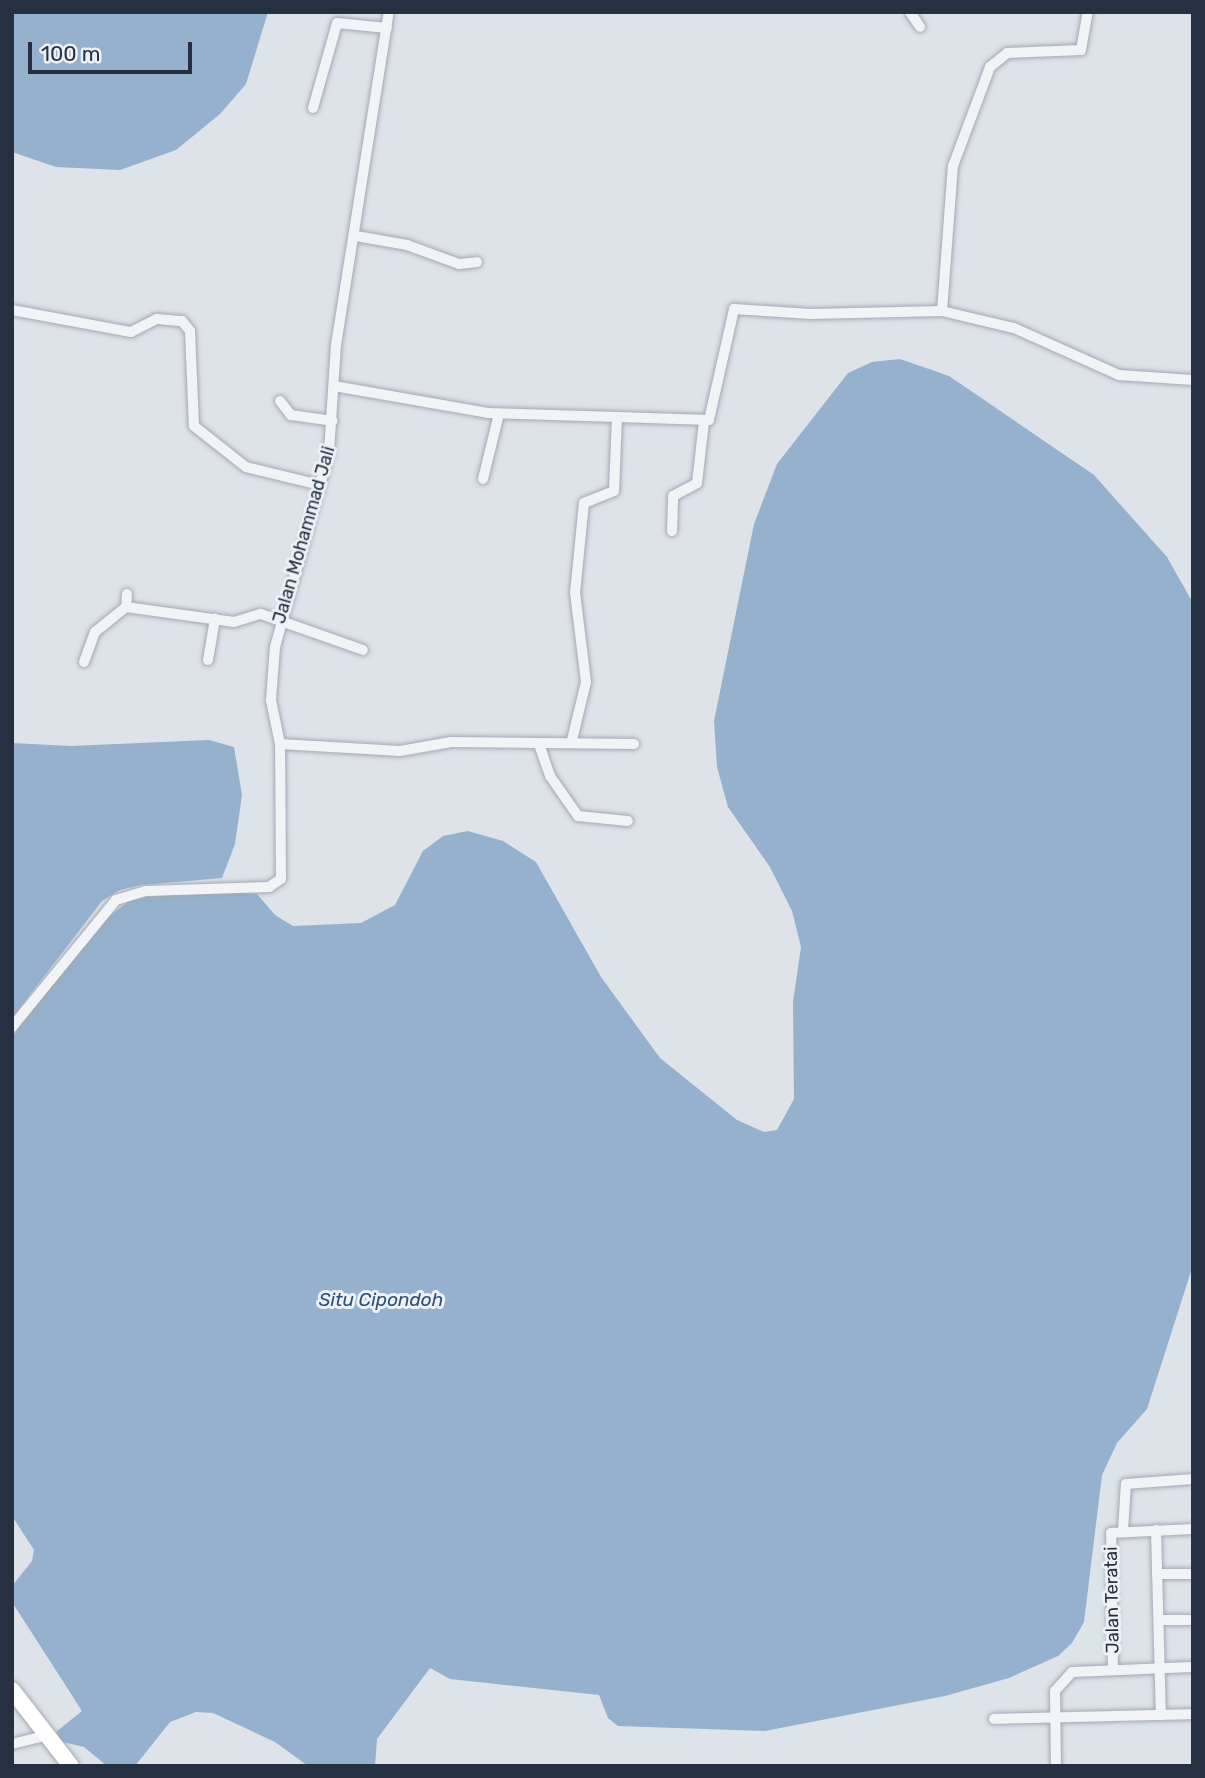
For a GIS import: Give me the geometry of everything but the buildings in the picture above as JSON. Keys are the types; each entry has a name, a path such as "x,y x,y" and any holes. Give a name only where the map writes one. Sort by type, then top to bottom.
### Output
{"main road":[{"path":"12,1690 45,1736 71,1766"}],"street":[{"name":"Jalan Mohammad Jali","path":"12,1027 117,900 146,891 228,885 269,887 281,879 280,744 271,700 280,619 320,485 333,421 344,289 356,236 389,12"},
{"path":"910,12 920,27"},
{"path":"942,311 953,166 990,67 1007,52 1080,50 1088,12"},
{"path":"313,108 337,23 387,27"},
{"path":"356,236 407,245 459,264 477,262"},
{"path":"672,531 673,496 696,483 704,422 712,415 734,309 811,314 942,311 1014,328 1119,375 1193,380"},
{"path":"12,310 131,332 157,319 182,321 190,331 194,426 246,467 320,485"},
{"path":"334,386 499,414 704,422"},
{"path":"280,401 291,415 333,421"},
{"path":"483,479 499,414"},
{"path":"572,740 586,682 575,593 584,502 588,498 608,496 614,491 617,417"},
{"path":"126,607 127,594"},
{"path":"84,662 95,632 126,607 243,622 261,614 363,650"},
{"path":"208,660 215,619"},
{"path":"280,744 400,751 451,742 538,744 572,740 634,744"},
{"path":"538,744 550,776 578,816 628,821"},
{"name":"Jalan Teratai","path":"1113,1669 1118,1530 1126,1484 1193,1479"},
{"path":"1118,1530 1193,1529"},
{"path":"1156,1530 1161,1714"},
{"path":"1157,1574 1193,1574"},
{"path":"1159,1620 1193,1620"},
{"path":"1056,1766 1056,1688 1074,1671 1193,1667"},
{"path":"994,1719 1193,1714"},
{"path":"12,1744 45,1736"}],"water":[{"path":"12,12 268,12 246,84 220,114 176,150 120,170 56,167 12,152"},
{"name":"Situ Cipondoh","path":"900,359 949,376 1094,475 1167,557 1193,603 1193,1265 1147,1409 1117,1443 1102,1475 1084,1622 1072,1643 1058,1656 1009,1678 945,1696 765,1731 618,1726 608,1718 599,1695 450,1679 430,1668 377,1739 375,1766 308,1766 275,1742 213,1713 196,1712 170,1722 135,1766 107,1766 84,1747 63,1742 56,1732 82,1711 12,1602 12,1586 32,1561 34,1550 12,1516 12,1037 99,924 133,898 220,891 257,894 275,915 293,926 361,923 395,905 423,851 443,836 468,831 503,841 536,862 601,977 660,1058 737,1120 764,1132 777,1130 794,1099 793,1002 801,947 792,911 770,867 728,807 717,767 714,721 754,524 777,464 848,373 872,362"},
{"path":"209,740 234,747 242,795 235,844 222,878 141,885 120,890 102,901 12,1018 12,743 71,746"}]}
